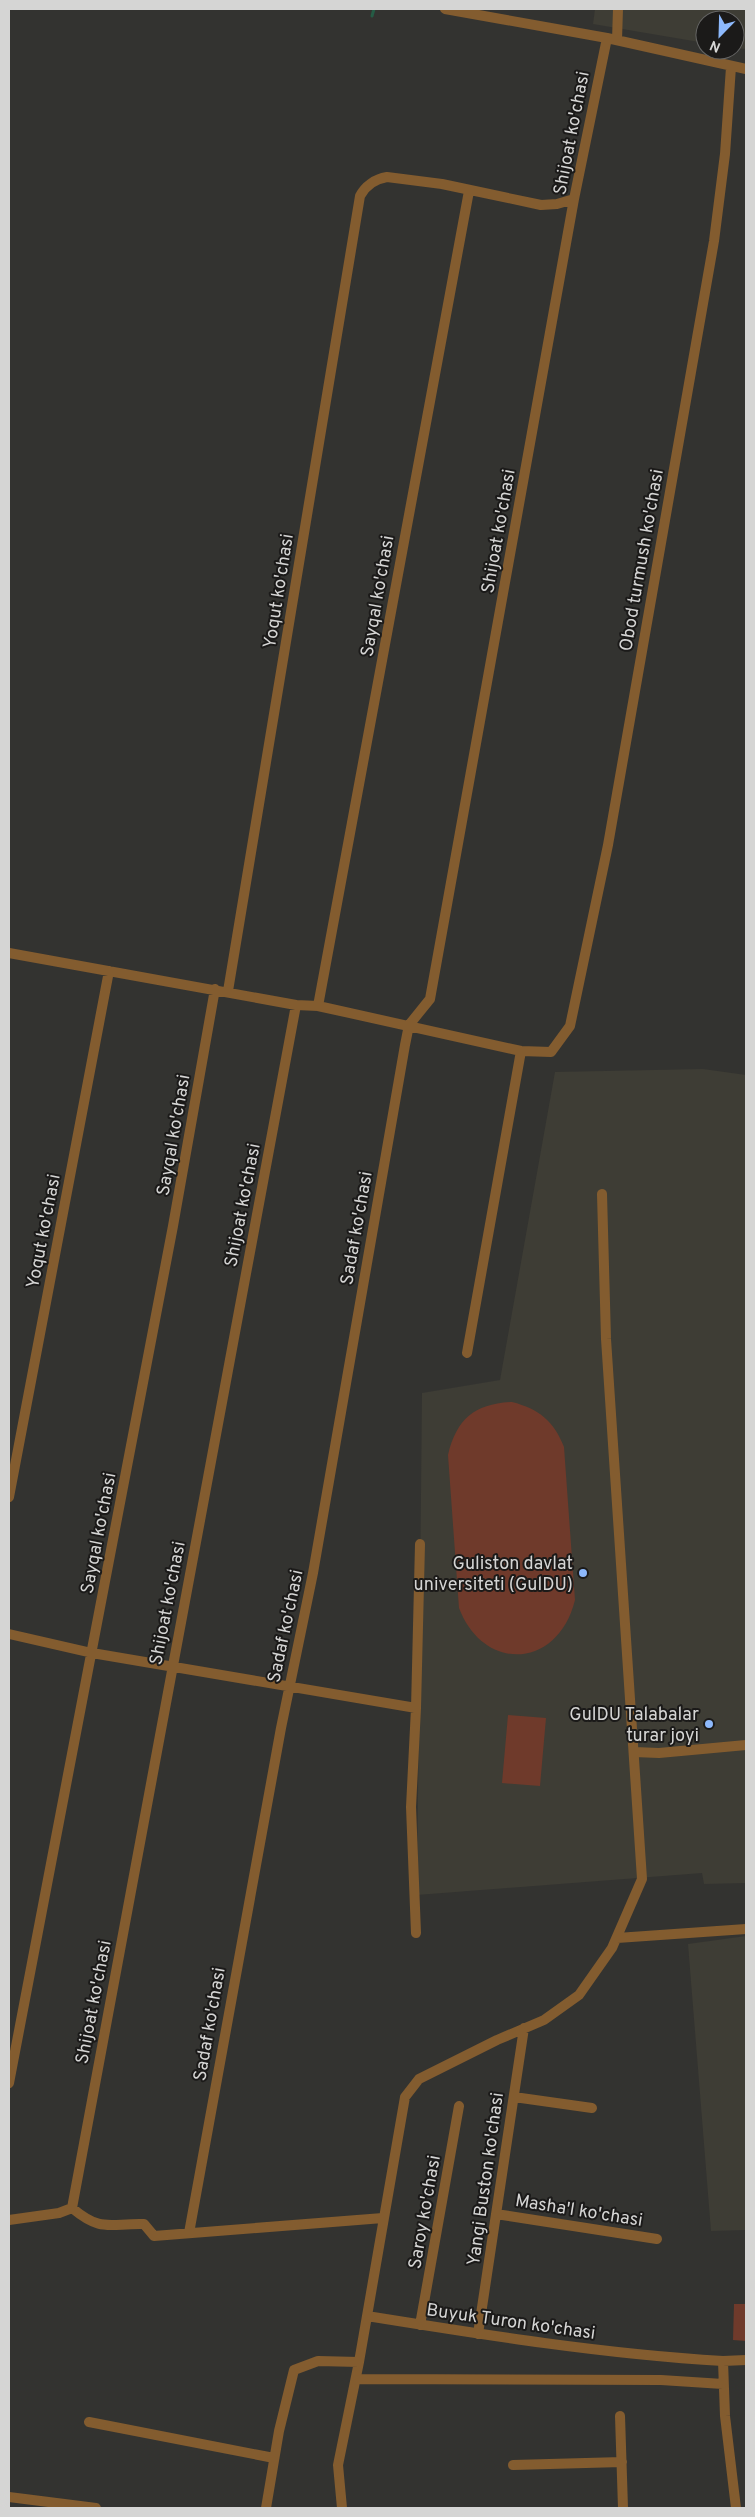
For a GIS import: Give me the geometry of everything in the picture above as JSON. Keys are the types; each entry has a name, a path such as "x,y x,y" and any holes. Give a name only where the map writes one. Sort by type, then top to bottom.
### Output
{"street":[{"path":"444,9 612,39 746,69"},
{"name":"Shijoat ko'chasi","path":"410,1025 430,998 574,199 618,9"},
{"name":"Obod turmush ko'chasi","path":"521,1051 551,1052 570,1026 608,845 714,241 725,154 731,66"},
{"name":"Yoqut ko'chasi","path":"228,992 360,196 363,189 379,178 387,177 442,184 469,191"},
{"path":"469,191 541,204 557,204 574,199"},
{"name":"Sayqal ko'chasi","path":"318,1006 469,191"},
{"path":"9,953 296,1005 318,1006 521,1051 466,1353"},
{"name":"Yoqut ko'chasi","path":"9,1497 109,971"},
{"name":"Sayqal ko'chasi","path":"9,2083 92,1653 215,989"},
{"name":"Shijoat ko'chasi","path":"72,2208 296,1005"},
{"name":"Sadaf ko'chasi","path":"189,2233 289,1687 313,1573 410,1025"},
{"path":"342,2508 338,2464 360,2362 405,2097 419,2079 544,2020 578,1995 595,1975 617,1938 642,1879 606,1339 602,1194"},
{"path":"416,1933 411,1807 416,1708 420,1544"},
{"path":"9,1634 92,1653 416,1708"},
{"path":"634,1752 659,1753 746,1745"},
{"path":"617,1938 746,1929"},
{"name":"Yangi Buston ko'chasi","path":"478,2334 524,2028"},
{"path":"514,2097 592,2108"},
{"name":"Saroy ko'chasi","path":"420,2325 459,2106"},
{"path":"9,2220 59,2213 72,2208 88,2221 98,2224 144,2224 154,2236 383,2218"},
{"name":"Masha'l ko'chasi","path":"496,2214 657,2239"},
{"name":"Buyuk Turon ko'chasi","path":"367,2316 478,2334 652,2357 723,2361 746,2360"},
{"path":"266,2508 274,2458 294,2370 318,2360 360,2362"},
{"path":"723,2361 723,2384 736,2508"},
{"path":"356,2379 661,2380 723,2384"},
{"path":"620,2416 623,2508"},
{"path":"88,2422 274,2458"},
{"path":"513,2465 622,2462"},
{"path":"9,2498 96,2508"}],"shaded area":[{"path":"595,9 746,9 746,49 745,10 695,10 695,41 593,24"},
{"name":"Guliston davlat universiteti (GulDU)","path":"703,1069 746,1075 746,1883 704,1884 702,1873 417,1895 422,1393 500,1380 555,1072"},
{"path":"512,1402 530,1408 544,1417 555,1430 564,1447 575,1600 566,1623 553,1640 537,1650 520,1654 502,1652 485,1644 470,1629 459,1608 448,1455 457,1431 462,1422 470,1415 488,1406"},
{"path":"508,1715 546,1718 540,1786 502,1783"},
{"path":"746,1936 746,2230 711,2231 688,1944"},
{"path":"734,2304 746,2304 746,2341 733,2340"}],"waterway":[{"path":"372,16 374,9"}],"place":[{"name":"Guliston davlat universiteti (GulDU)","path":"583,1573"},
{"name":"GulDU Talabalar turar joyi","path":"709,1724"}]}
